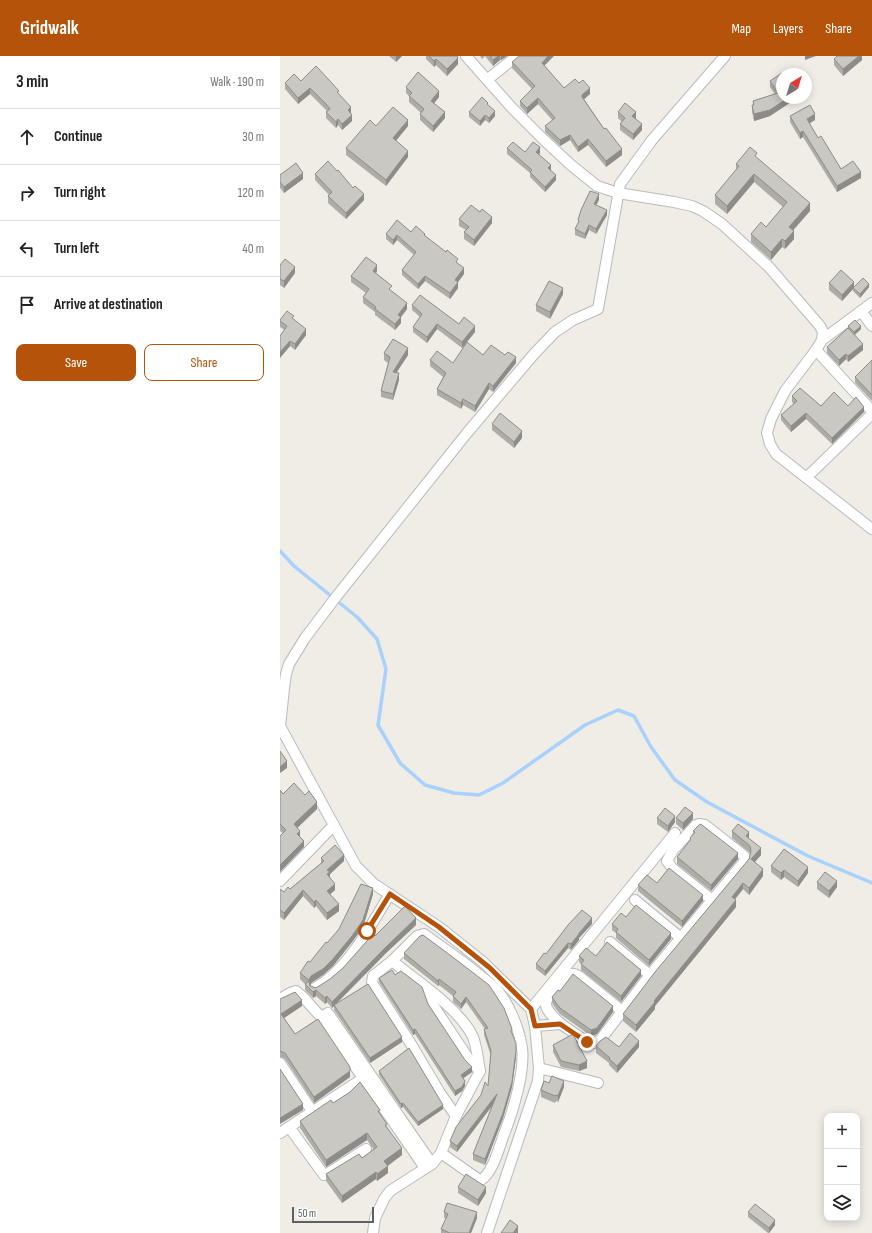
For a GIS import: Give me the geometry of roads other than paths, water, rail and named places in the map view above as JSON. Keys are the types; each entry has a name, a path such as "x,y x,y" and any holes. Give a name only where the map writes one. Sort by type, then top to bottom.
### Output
{"street":[{"path":"466,56 488,79 512,108 570,165 597,186 618,193 692,206 703,211 722,224 769,267 820,326 823,332 822,340"},
{"path":"488,79 516,56"},
{"path":"487,1233 538,1081 540,1068 535,1026 531,1009 483,962 439,927 374,884 356,866 280,727 286,674 305,638 336,597 467,433 534,354 555,332 573,320 598,309 620,184 652,140 724,56"},
{"path":"872,303 822,340 785,391 771,418 767,433 770,444 776,454 872,529"},
{"path":"861,311 872,326"},
{"path":"807,477 872,412 816,350"},
{"path":"622,1011 575,974 568,975 545,1004 546,1009 560,1024 587,1042 591,1043 601,1039 650,975 744,862 745,857 705,825 699,824 696,825 673,850 667,861 673,869 712,900"},
{"path":"280,882 334,826"},
{"path":"531,1009 675,833"},
{"path":"315,988 326,982 354,951 390,894"},
{"path":"635,900 681,938"},
{"path":"441,1153 478,1179 481,1180 486,1175 496,1157 512,1113 522,1069 522,1049 510,1012 497,989 424,934 417,936 392,961 373,976 372,983 440,1093 456,1116"},
{"path":"610,942 650,975"},
{"path":"373,1233 375,1218 384,1199 397,1186 428,1166 441,1153 456,1116 480,1071 472,1037 461,1020 450,1007 392,961"},
{"path":"427,989 433,1005 470,1061 480,1071"},
{"path":"280,999 296,991 304,997 322,1017 328,1013 366,1076 428,1166"},
{"path":"535,1026 560,1024"},
{"path":"280,1063 312,1112"},
{"path":"540,1068 598,1083"},
{"path":"280,1133 366,1076"},
{"path":"289,1127 321,1173 324,1174 330,1172 366,1149"}],"waterway":[{"path":"280,551 294,566 357,617 377,639 386,669 378,725 400,763 425,785 454,793 479,795 503,783 585,725 618,710 634,716 651,747 675,780 707,802 808,856 872,883"}]}
